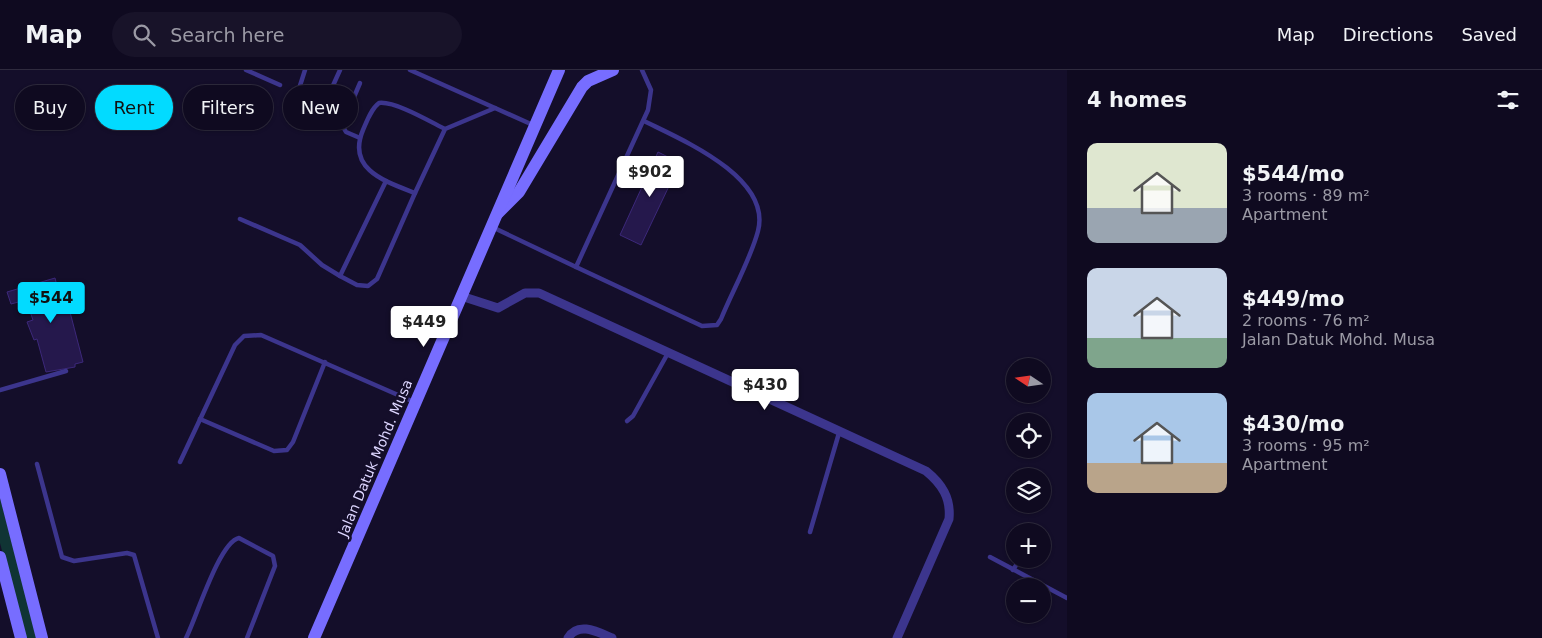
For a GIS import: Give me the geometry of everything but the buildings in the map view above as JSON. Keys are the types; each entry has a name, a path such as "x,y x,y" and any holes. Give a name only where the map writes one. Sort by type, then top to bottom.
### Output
{"main road":[{"name":"Jalan Datuk Mohd. Musa","path":"314,638 559,70"},
{"path":"493,221 518,192 582,87 588,81 613,70"},
{"path":"0,474 42,638"},
{"path":"0,561 2,576 21,638"}],"street":[{"path":"461,296 498,308 525,293 539,292 669,351 838,433 926,471 942,488 949,504 948,519 943,535 897,638"},
{"path":"568,638 576,630 582,628 612,638"}],"lane":[{"path":"246,70 280,84"},
{"path":"305,70 297,95 302,100 318,104 326,101 340,70"},
{"path":"410,70 534,125"},
{"path":"576,267 644,121 652,92 642,70"},
{"path":"360,83 342,125 346,132 360,138"},
{"path":"415,193 386,181 366,166 360,154 360,138 375,106 382,102 445,129"},
{"path":"240,219 300,245 322,265 340,276 360,286 368,286 374,283 445,129 495,108"},
{"path":"493,221 576,267 696,324 706,326 717,325 758,231 757,206 740,179 715,157 644,121"},
{"path":"340,276 386,181"},
{"path":"180,462 235,345 244,336 261,335 415,402"},
{"path":"627,421 633,416 669,351"},
{"path":"200,420 274,451 287,450 293,442 325,362"},
{"path":"0,390 66,371"},
{"path":"810,532 838,433"},
{"path":"37,464 62,557 67,561 74,561 126,553 134,555 158,638"},
{"path":"186,638 220,558 228,546 239,538 272,556 275,566 247,638"},
{"path":"990,557 1067,598"}],"green space":[{"path":"0,498 37,638 25,638 0,543"}]}
